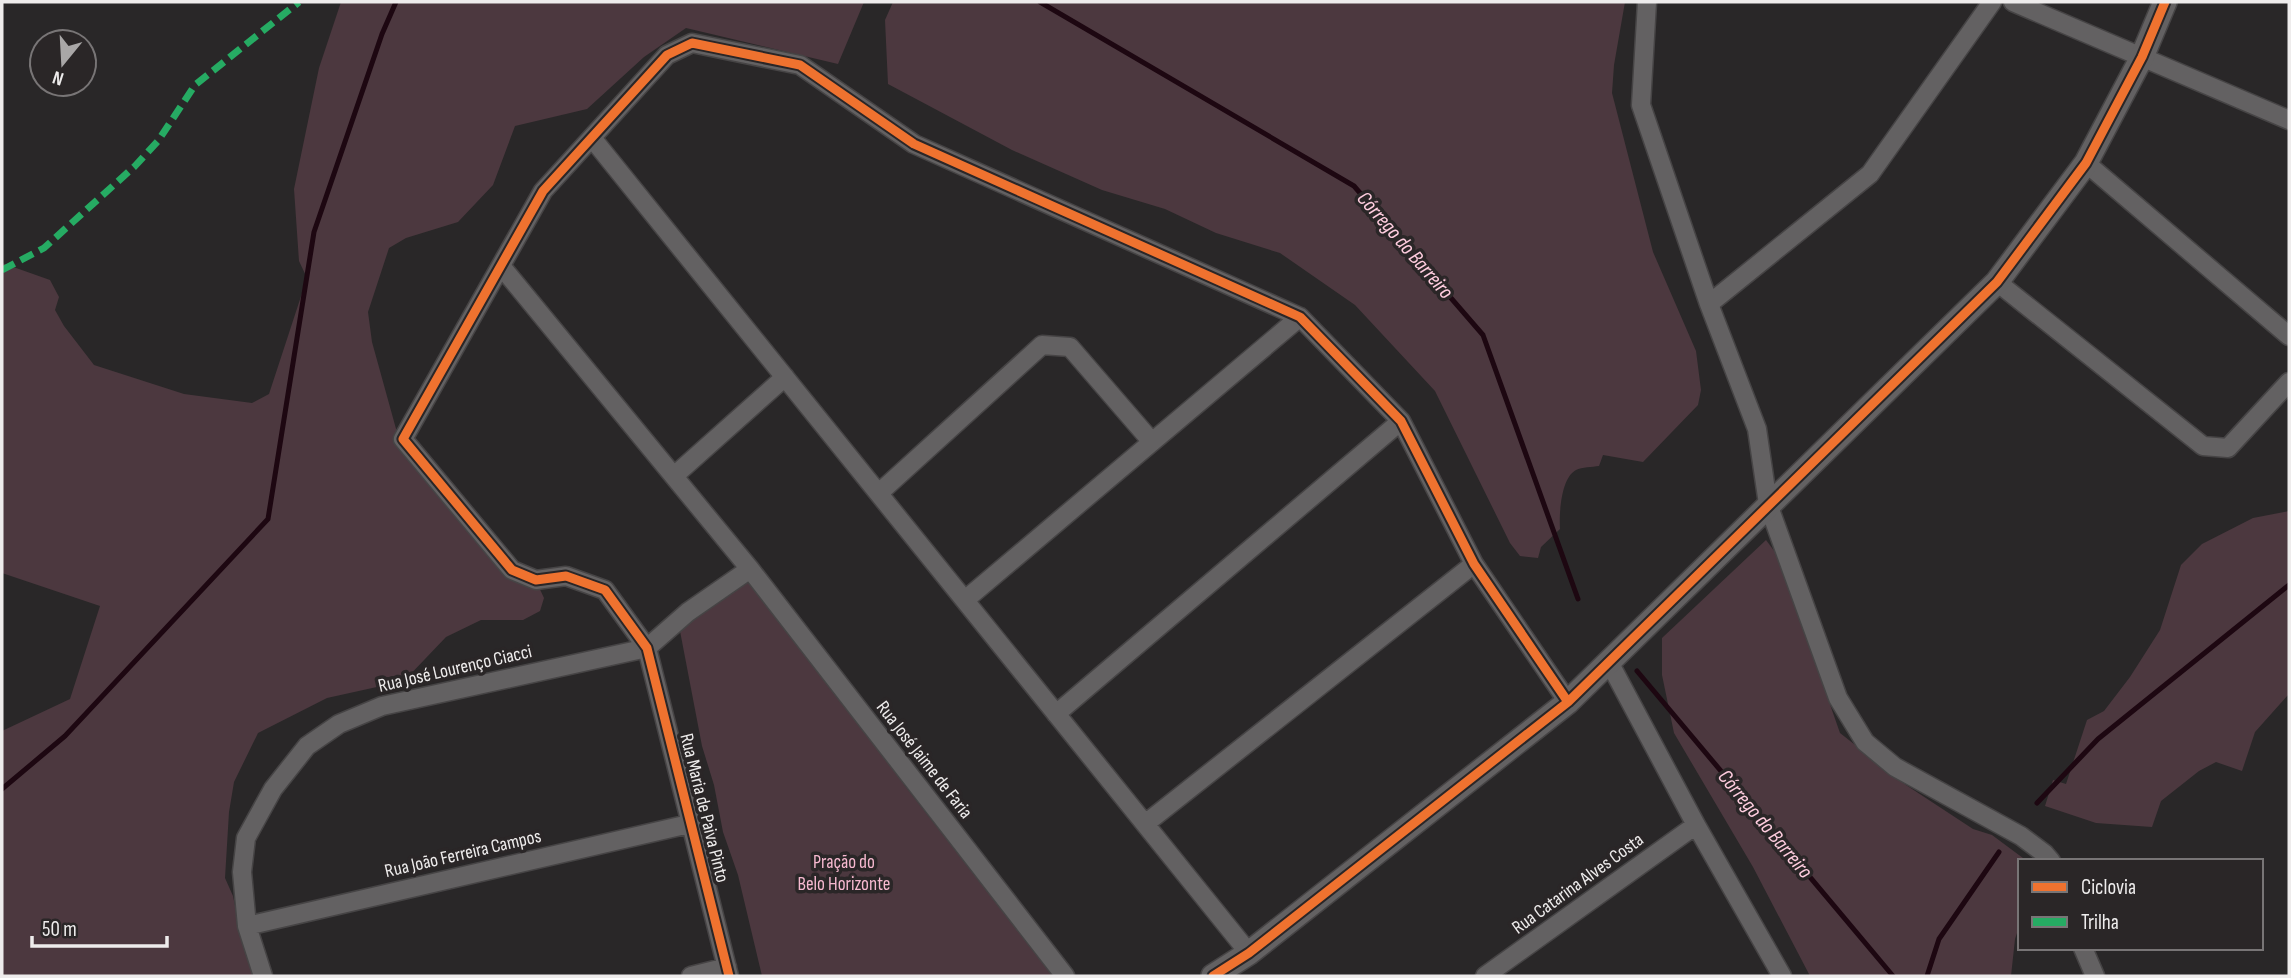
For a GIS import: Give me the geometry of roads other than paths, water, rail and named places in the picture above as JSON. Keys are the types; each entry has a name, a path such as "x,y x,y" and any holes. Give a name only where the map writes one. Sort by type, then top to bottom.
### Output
{"street":[{"path":"1647,2 1641,105 1709,304 1757,429 1768,504 1838,698 1865,742 1895,767 2021,836 2049,859"},
{"path":"1709,304 1870,174 1992,2"},
{"path":"2013,2 2289,120"},
{"path":"1213,976 1249,953 1568,702 1997,282 2086,163 2142,57 2165,2"},
{"path":"647,648 605,590 566,576 536,580 512,570 403,439 543,191 667,55 692,43 800,65 914,144 1300,317 1401,421 1474,564 1568,702"},
{"path":"592,138 1249,953"},
{"path":"2086,163 2289,336"},
{"name":"Rua José Jaime de Faria","path":"501,266 750,569 1065,976"},
{"path":"1997,282 2203,446 2228,448 2289,382"},
{"path":"965,600 1300,317"},
{"path":"879,493 1042,345 1070,347 1152,442"},
{"path":"674,476 785,377"},
{"path":"1056,713 1401,421"},
{"path":"1145,824 1474,564"},
{"name":"Rua José Lourenço Ciacci","path":"263,976 247,926 242,872 246,838 273,789 307,746 339,724 382,706 647,648 688,612 750,569"},
{"name":"Rua Maria de Paiva Pinto","path":"647,648 728,972"},
{"path":"1609,662 1696,825 1782,976"},
{"name":"Rua João Ferreira Campos","path":"247,926 689,824"},
{"name":"Rua Catarina Alves Costa","path":"1485,976 1696,825"},
{"path":"2084,950 2095,976"},
{"path":"691,976 728,972"}],"waterway":[{"path":"2,789 65,736 268,519 314,232 382,34 396,2"},
{"name":"Córrego do Barreiro","path":"1040,2 1354,186 1483,335 1578,599"},
{"path":"2037,803 2098,739 2289,585"},
{"name":"Córrego do Barreiro","path":"1637,671 1893,976"},
{"path":"1927,976 1939,939 1999,852"}],"park label":[{"name":"Pração do Belo Horizonte","path":"844,873"}]}
